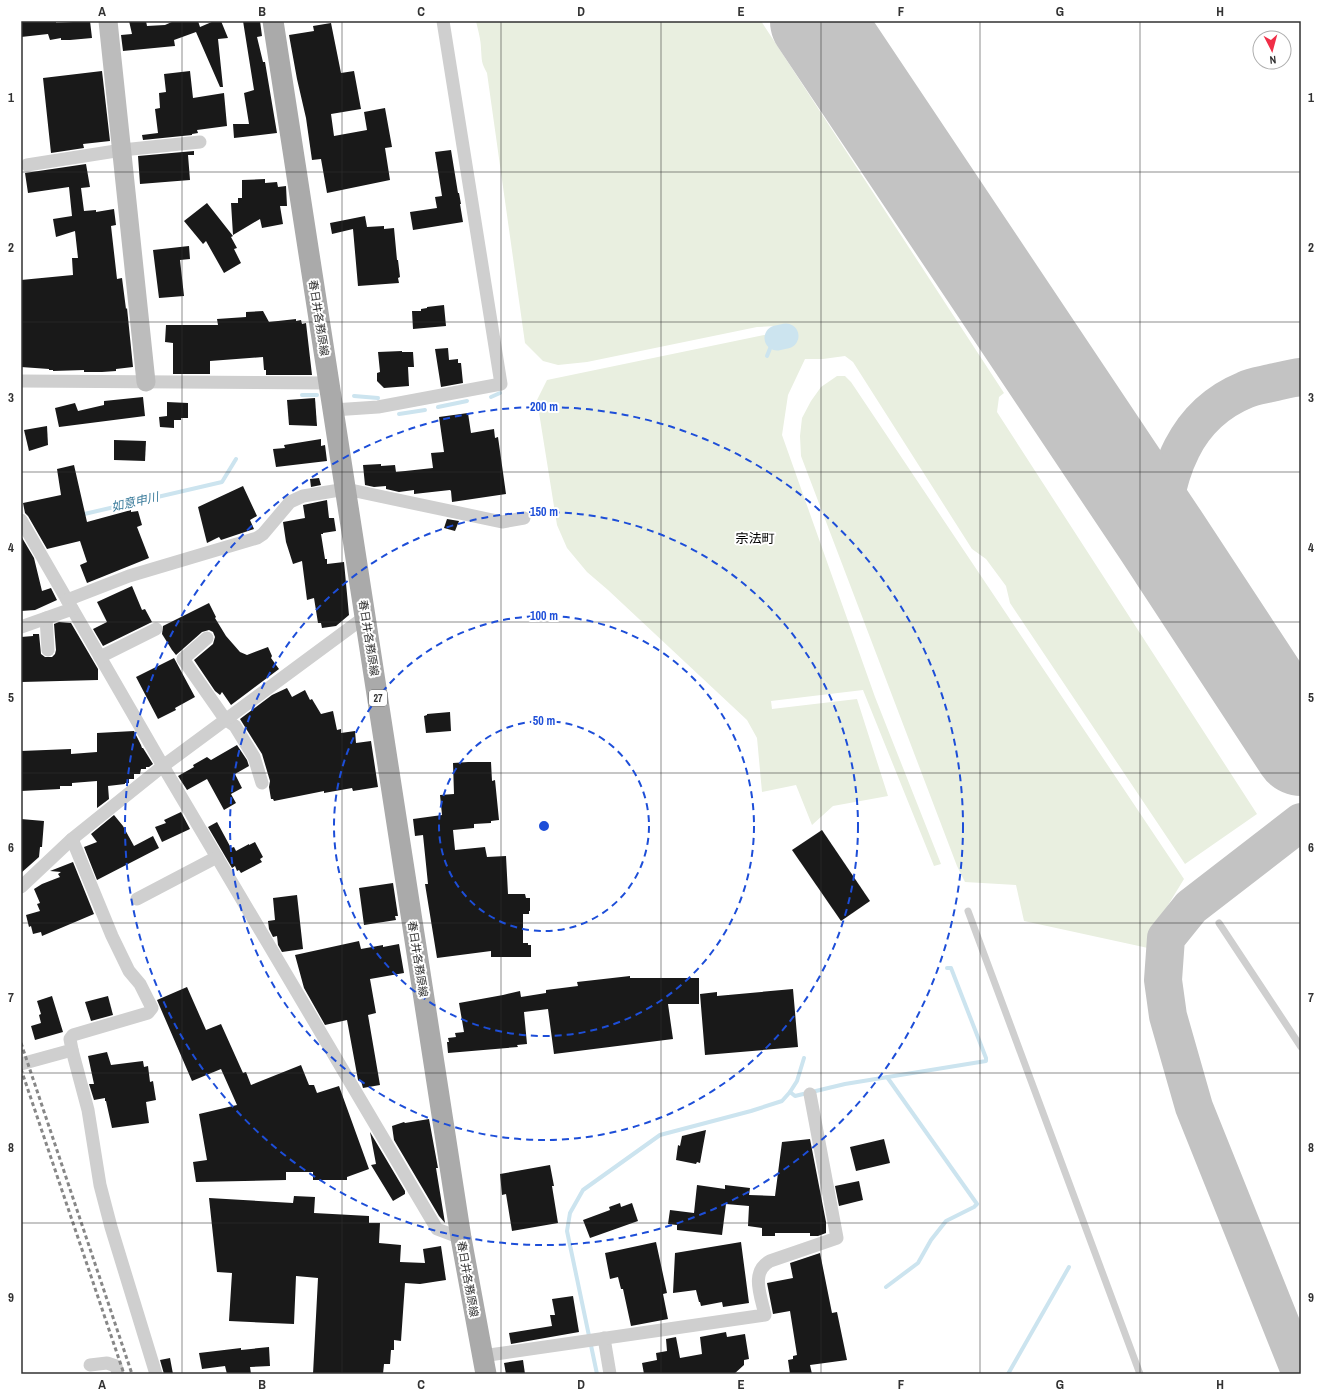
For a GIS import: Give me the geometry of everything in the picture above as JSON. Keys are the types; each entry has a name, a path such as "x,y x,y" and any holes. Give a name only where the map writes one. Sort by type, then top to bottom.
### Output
{"main road":[{"name":"春日井各務原線","path":"273,21 461,1238 484,1365"}],"street":[{"path":"108,21 146,382"},
{"path":"333,410 378,407 501,384 443,21"},
{"path":"28,165 122,150 200,142"},
{"path":"21,381 329,383"},
{"path":"21,627 46,618 69,604 129,576 257,538 263,534 290,502 303,496 346,490 502,522 524,518"},
{"path":"24,525 163,766 437,1229 461,1238"},
{"path":"21,887 72,839 163,766 366,616"},
{"path":"46,618 48,650"},
{"path":"100,657 156,629"},
{"path":"207,638 183,659 225,719 235,726 254,757 262,782"},
{"path":"72,839 112,936 129,971 140,984 152,1008 148,1013 73,1035 70,1039 88,1110 100,1185 111,1227 156,1374"},
{"path":"137,899 217,857"},
{"path":"21,1064 72,1050"},
{"path":"484,1365 604,1338 765,1315 758,1279 760,1269 770,1261 837,1238 810,1094"},
{"path":"604,1338 610,1374"},
{"path":"90,1365 107,1363 116,1366 118,1374"}],"lane":[{"path":"968,911 1140,1374"},
{"path":"1219,923 1301,1048"}],"green space":[{"path":"476,21 761,21 1004,393 999,397 997,412 1257,814 1185,864 1010,603 1006,586 986,559 972,549 853,362 845,356 823,359 805,359 788,395 782,435 875,697 941,864 934,866 863,690 771,701 772,709 857,699 888,796 833,806 812,825 796,785 762,792 757,738 747,720 587,572 567,548 557,525 537,400 547,380 764,335 775,335 776,326 757,327 587,362 558,365 543,361 525,343 487,73 482,61"},
{"path":"837,376 845,376 851,382 1184,879 1162,915 1148,948 1024,921 1016,885 965,882 957,866 801,456 800,436 802,418 811,401 821,387"}],"building":[{"path":"21,21 56,21 56,23 90,21 92,38 61,40 61,38 50,40 48,34 21,37"},
{"path":"129,21 146,21 147,26 165,25 174,21 198,21 200,27 214,21 221,21 228,38 218,39 223,87 220,87 196,32 174,40 175,46 123,51 121,35 132,34"},
{"path":"243,21 260,21 262,36 257,37 263,62 265,62 277,133 234,138 233,124 249,124 244,93 254,90"},
{"path":"331,23 341,73 354,71 361,109 331,114 334,136 367,130 364,112 385,108 392,147 385,148 390,180 327,193 321,159 312,160 306,118 289,35 314,31 313,26"},
{"path":"102,71 110,141 83,144 84,148 51,153 43,78"},
{"path":"190,71 193,98 224,93 227,126 197,130 198,133 192,135 143,140 142,135 158,133 155,109 160,108 159,93 166,92 164,74"},
{"path":"451,150 463,222 413,230 410,212 437,208 435,197 442,196 435,152"},
{"path":"194,151 194,155 188,155 190,180 140,184 138,156"},
{"path":"86,164 90,187 81,188 84,211 96,210 96,212 114,209 116,225 111,226 117,279 122,278 126,309 127,308 133,367 116,369 116,371 84,372 84,370 53,371 49,369 21,367 21,280 73,275 72,258 78,258 75,231 56,237 53,219 72,216 69,187 28,193 25,173"},
{"path":"265,179 265,183 277,182 278,187 286,186 287,206 280,206 283,224 262,228 260,219 233,235 231,203 238,203 238,198 242,198 242,180"},
{"path":"207,203 233,236 231,237 237,248 234,249 241,263 224,273 206,241 203,244 184,221"},
{"path":"365,216 367,227 384,226 384,229 394,228 400,277 398,278 399,283 358,286 353,229 332,234 330,223"},
{"path":"189,246 190,259 180,260 184,296 159,298 153,250"},
{"path":"444,305 446,326 413,329 412,311 421,311 421,309 427,307"},
{"path":"263,311 269,322 296,319 296,321 301,320 302,324 306,323 312,375 266,375 263,357 210,361 210,374 173,374 173,343 165,342 166,325 218,325 217,319 246,317 246,312"},
{"path":"448,348 449,360 458,359 458,363 461,363 463,383 441,387 435,349"},
{"path":"378,352 413,352 414,367 408,367 409,386 384,388 377,381 377,373 380,372"},
{"path":"143,397 145,416 59,427 55,408 75,403 78,411 104,405 104,401"},
{"path":"315,398 317,426 289,425 287,400"},
{"path":"167,402 188,403 188,418 174,420 174,428 160,427 159,417 167,416"},
{"path":"468,413 471,433 494,429 495,438 498,437 506,494 452,502 450,490 414,494 414,490 399,492 386,489 386,486 374,487 365,485 363,465 395,465 396,472 433,468 431,453 444,452 439,417"},
{"path":"47,426 48,445 29,451 24,430"},
{"path":"321,439 321,446 325,445 327,461 276,467 273,449 285,448 284,445"},
{"path":"114,440 146,441 145,461 114,460"},
{"path":"74,465 87,522 131,510 131,512 138,511 142,525 137,527 149,558 87,583 80,565 87,562 80,541 47,549 25,513 23,503 61,495 57,469"},
{"path":"319,478 321,485 311,487 310,479"},
{"path":"243,486 257,516 250,520 254,529 221,540 219,537 207,543 198,507"},
{"path":"327,500 329,518 334,518 336,531 321,534 325,559 327,559 327,564 344,562 349,615 336,626 322,628 321,623 318,623 314,598 307,600 302,561 293,564 286,542 283,522 305,518 303,505"},
{"path":"447,519 459,521 455,531 444,528"},
{"path":"21,536 34,558 42,591 51,588 57,600 35,610 21,611"},
{"path":"132,586 142,610 145,609 152,622 103,646 93,629 107,622 97,602"},
{"path":"209,603 216,617 215,618 226,636 240,652 247,655 268,647 272,656 271,658 279,669 231,705 222,692 220,695 215,691 194,660 213,644 215,637 213,632 209,630 202,632 176,655 162,634 163,626"},
{"path":"59,622 71,623 98,669 98,680 22,682 21,637 39,634 41,654 45,657 52,657 56,650 54,624"},
{"path":"174,658 195,697 175,708 176,710 158,719 136,677"},
{"path":"287,688 292,697 305,690 310,700 312,699 321,714 333,711 337,730 341,729 341,733 355,731 356,743 371,741 378,787 353,791 352,788 324,793 324,791 274,801 271,799 269,787 270,781 262,754 240,719 272,695"},
{"path":"450,712 451,731 426,733 424,716 427,714"},
{"path":"134,731 142,748 153,764 146,767 146,769 141,769 140,774 134,774 134,779 129,779 129,783 108,786 109,799 97,808 97,781 72,783 72,786 60,786 60,789 21,791 21,751 71,749 71,754 97,752 97,733"},
{"path":"237,745 247,760 249,766 235,774 242,788 231,794 236,803 224,810 207,779 187,790 178,776 194,767 193,765 207,757 211,760"},
{"path":"491,762 492,781 495,780 499,820 491,821 491,823 474,824 474,828 453,830 455,850 485,847 487,857 506,856 508,894 525,894 526,898 530,898 529,914 523,914 523,943 528,943 528,945 531,945 531,957 491,957 491,951 437,958 425,884 428,884 423,835 415,836 413,819 442,815 440,795 454,794 453,763"},
{"path":"181,812 190,829 162,842 155,827 166,823 164,820"},
{"path":"114,815 123,826 134,846 153,836 159,848 97,880 84,847 97,842 91,834"},
{"path":"21,819 44,821 42,847 40,847 39,857 21,873"},
{"path":"217,822 231,848 234,847 236,851 255,842 263,857 260,859 262,862 241,873 239,870 237,871 235,866 232,868 208,827"},
{"path":"822,830 870,901 841,921 792,850"},
{"path":"73,862 94,914 42,936 41,932 33,934 31,926 29,927 26,915 40,911 37,904 40,903 34,889 60,877 58,874 61,872 50,871"},
{"path":"393,883 398,916 395,916 396,920 364,925 359,888"},
{"path":"297,895 303,949 282,952 278,945 277,936 273,937 269,929 268,921 275,920 273,898"},
{"path":"359,941 361,949 399,944 404,973 370,979 376,1013 368,1015 380,1085 363,1088 361,1081 358,1080 347,1020 325,1025 304,988 295,955"},
{"path":"630,976 630,978 699,978 699,1004 668,1004 673,1039 554,1054 548,1009 524,1012 527,1044 517,1045 518,1047 448,1053 448,1038 456,1037 455,1033 464,1032 459,1003 520,991 521,997 546,993 546,990 578,986 577,982"},
{"path":"187,987 206,1030 221,1024 243,1073 246,1072 251,1085 301,1065 309,1085 314,1085 317,1093 339,1086 369,1169 347,1177 347,1180 313,1180 313,1172 286,1172 286,1180 196,1182 193,1162 207,1160 199,1114 237,1105 221,1069 192,1081 157,1000"},
{"path":"793,989 798,1047 705,1055 700,994 717,992 717,996"},
{"path":"52,996 63,1032 35,1040 31,1026 41,1023 39,1015 41,1014 37,1001"},
{"path":"108,996 113,1015 91,1021 85,1002"},
{"path":"107,1052 111,1065 143,1061 144,1067 148,1066 150,1082 153,1081 156,1100 146,1102 149,1123 112,1128 105,1098 94,1100 89,1084 94,1084 88,1056"},
{"path":"429,1119 438,1168 436,1168 445,1223 439,1216 394,1140 392,1126 404,1122"},
{"path":"706,1130 700,1163 697,1162 696,1164 676,1160 678,1145 680,1146 682,1136"},
{"path":"370,1132 405,1191 405,1194 393,1201 371,1165 376,1164"},
{"path":"810,1139 826,1222 826,1233 818,1236 810,1236 810,1233 775,1233 775,1236 762,1236 762,1228 748,1226 749,1206 726,1204 722,1235 677,1230 677,1225 668,1224 670,1210 694,1213 697,1185 725,1189 725,1185 750,1188 749,1195 775,1196 782,1142"},
{"path":"884,1139 890,1163 856,1171 850,1147"},
{"path":"550,1165 558,1223 512,1231 506,1194 502,1195 500,1174"},
{"path":"859,1181 863,1200 839,1206 835,1186"},
{"path":"294,1196 315,1197 314,1213 369,1216 369,1223 380,1223 379,1243 401,1245 400,1262 425,1263 423,1249 441,1246 446,1280 420,1284 405,1283 401,1341 394,1340 394,1350 391,1350 390,1364 384,1364 383,1374 313,1374 318,1278 296,1276 294,1324 229,1321 232,1273 217,1272 209,1198 293,1203"},
{"path":"620,1203 621,1207 632,1203 638,1221 590,1238 583,1220 610,1210 609,1207"},
{"path":"656,1242 667,1293 663,1294 668,1319 631,1326 623,1289 621,1289 618,1277 610,1279 605,1253"},
{"path":"741,1242 749,1303 723,1307 722,1302 701,1306 696,1290 673,1293 675,1253"},
{"path":"820,1253 832,1313 837,1312 847,1360 810,1365 812,1374 790,1374 788,1360 793,1359 793,1356 797,1355 790,1311 773,1314 767,1283 793,1278 790,1263"},
{"path":"573,1296 579,1332 511,1344 509,1333 552,1326 550,1315 555,1315 552,1299"},
{"path":"726,1332 727,1337 745,1334 749,1359 744,1360 744,1365 734,1374 644,1374 642,1363 657,1360 656,1353 667,1351 666,1339 676,1337 680,1358 702,1354 700,1337"},
{"path":"269,1347 270,1366 250,1367 251,1374 227,1374 225,1366 202,1369 199,1353 241,1348 241,1350"},
{"path":"170,1358 173,1374 164,1374 160,1360"},
{"path":"523,1360 525,1374 506,1374 504,1363"}],"waterway":[{"name":"如意申川","path":"777,338 786,336"},
{"name":"如意申川","path":"768,337 777,338"},
{"path":"767,356 771,346 777,338"},
{"name":"如意申川","path":"491,397 500,393"},
{"name":"如意申川","path":"302,395 317,395"},
{"name":"如意申川","path":"354,396 378,398"},
{"name":"如意申川","path":"438,407 467,401"},
{"name":"如意申川","path":"399,414 425,410"},
{"name":"如意申川","path":"80,515 222,482 236,459"},
{"path":"790,1092 795,1096 845,1084 986,1061 951,968 947,968"},
{"path":"597,1374 567,1231 570,1213 583,1190 660,1135 751,1111 782,1101 797,1081 804,1058"},
{"path":"886,1287 918,1263 931,1240 946,1221 977,1204 887,1077"},
{"path":"1008,1374 1069,1267"}],"taxiway":[{"path":"1160,534 1167,489 1173,468 1182,448 1193,430 1207,414 1224,401 1248,389 1301,377"},
{"path":"1301,822 1191,907 1166,938 1163,980 1168,1016 1194,1107 1301,1374"}],"runway":[{"path":"817,21 1160,534 1301,749"}],"railway":[{"path":"21,1043 132,1374"},
{"path":"21,1069 124,1374"}],"district":[{"name":"宗法町","path":"755,538"}]}
